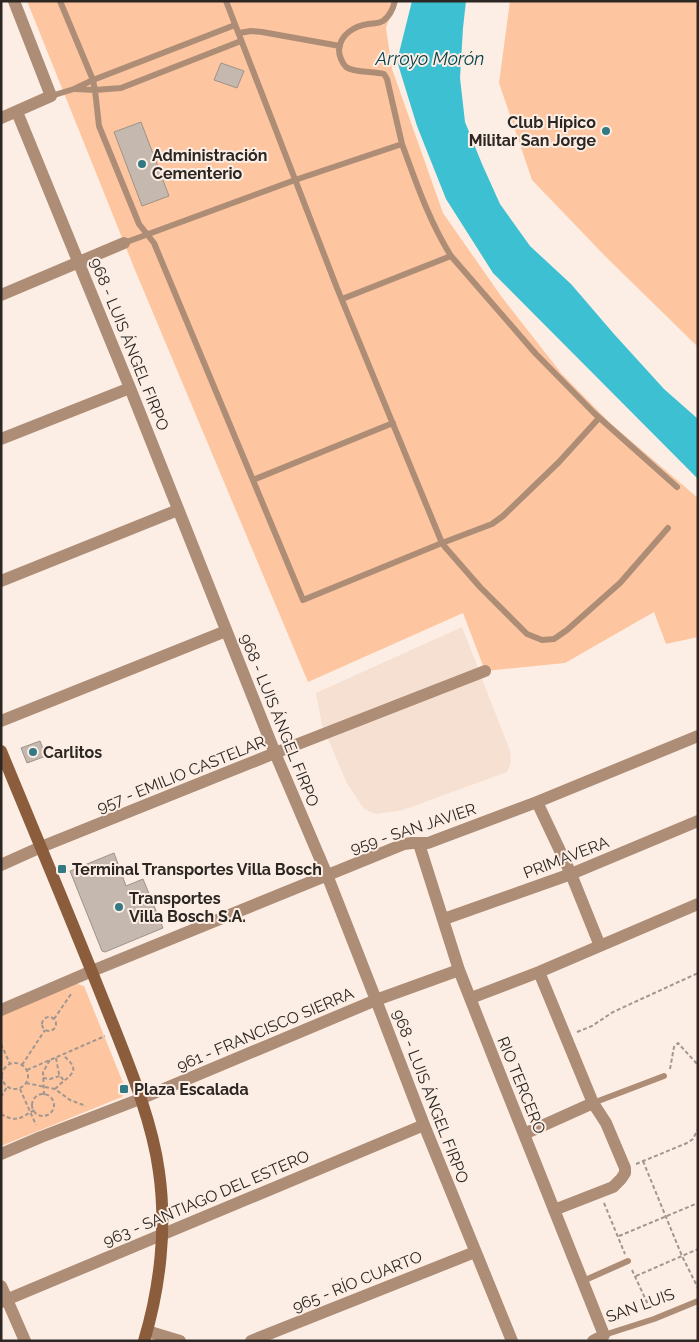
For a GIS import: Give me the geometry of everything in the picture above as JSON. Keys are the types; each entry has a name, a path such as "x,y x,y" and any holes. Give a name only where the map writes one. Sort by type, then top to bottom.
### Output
{"main road":[{"path":"1,751 41,847 88,973 115,1031 154,1144 159,1173 162,1234 157,1281 146,1336"}],"street":[{"path":"1,118 50,96 14,1"},
{"name":"968 - LUIS ÁNGEL FIRPO","path":"17,112 130,388 275,753 327,875 424,1125 512,1341"},
{"path":"1,295 124,244"},
{"path":"1,439 130,388"},
{"path":"1,581 178,510"},
{"path":"1,721 226,632"},
{"name":"957 - EMILIO CASTELAR","path":"1,864 275,753 485,671"},
{"name":"959 - SAN JAVIER","path":"1,1010 404,844 428,843 537,802 698,736"},
{"path":"537,802 571,874 600,946"},
{"name":"PRIMAVERA","path":"444,920 571,874 698,821"},
{"name":"RIO TERCERO","path":"419,844 460,970 583,1281 599,1338"},
{"path":"471,998 539,972 698,904"},
{"name":"961 - FRANCISCO SIERRA","path":"1,1154 140,1099 376,1000 460,970"},
{"path":"539,972 592,1103 606,1123 625,1168 625,1173 613,1187 554,1210"},
{"path":"524,1134 592,1103"},
{"name":"963 - SANTIAGO DEL ESTERO","path":"4,1301 424,1125"},
{"name":"965 - RÍO CUARTO","path":"251,1341 475,1252"},
{"path":"1,1286 4,1301 25,1341"},
{"path":"146,1336 180,1341"}],"lane":[{"path":"60,1 92,80 99,126 139,224 154,243 303,600 492,524 503,516 559,462 599,418"},
{"path":"226,1 294,180 442,543 480,588 520,628 527,634 542,640 554,639 567,630 620,583 668,528"},
{"path":"395,1 390,14 384,20 360,26 346,33 340,46 340,57 345,66 353,70 384,74 387,79 402,144 440,239 451,256 536,354 599,418 678,487"},
{"path":"50,96 235,24"},
{"path":"238,33 262,32 340,46"},
{"path":"74,88 95,90 120,88 242,41"},
{"path":"124,244 294,180 402,144"},
{"path":"342,299 451,256"},
{"path":"253,480 393,423"},
{"path":"592,1103 664,1076"},
{"path":"583,1281 628,1261"},
{"name":"SAN LUIS","path":"599,1338 698,1301"}],"path":[{"path":"54,1019 88,973"},
{"path":"566,1036 592,1026 613,1012 698,973"},
{"path":"45,1030 42,1026 42,1021 49,1017 54,1019"},
{"path":"45,1030 52,1031 55,1028 54,1019"},
{"path":"22,1065 45,1030"},
{"path":"27,1070 115,1031"},
{"path":"1,1044 10,1064"},
{"path":"664,1076 670,1071 674,1047 678,1044 698,1065"},
{"path":"55,1089 73,1072 70,1061 63,1055"},
{"path":"56,1058 60,1076 64,1081"},
{"path":"44,1095 42,1077 45,1068 51,1060"},
{"path":"16,1063 22,1065 28,1074 26,1083 20,1088 11,1089 7,1087 2,1080 4,1068 16,1063"},
{"path":"42,1077 50,1079 60,1076"},
{"path":"26,1083 55,1089 74,1102 106,1111"},
{"path":"1,1097 7,1087"},
{"path":"20,1088 41,1137"},
{"path":"40,1095 50,1097 54,1107 52,1111 43,1116 37,1114 34,1110 32,1105 34,1099 40,1095"},
{"path":"1,1114 7,1118 19,1119 34,1110"},
{"path":"625,1168 687,1143 693,1139 698,1129"},
{"path":"643,1161 682,1256 698,1288"},
{"path":"618,1236 698,1203"},
{"path":"636,1276 698,1249"}],"shaded area":[{"path":"27,1 395,1 386,28 392,69 443,213 501,296 561,373 610,423 698,498 698,637 666,644 654,612 565,663 485,671 463,613 308,682 135,270"},
{"name":"Club Hípico Militar San Jorge","path":"510,1 698,1 698,347 606,257 532,180 499,83"},
{"path":"462,627 510,751 511,763 507,772 403,810 376,814 364,809 347,783 322,725 316,693"},
{"path":"74,983 84,986 126,1090 122,1097 1,1146 1,1014"}],"water":[{"name":"Arroyo Morón","path":"412,1 466,1 460,78 465,122 500,204 530,246 571,284 664,389 698,419 698,479 493,273 446,199 417,126 397,61"}],"building":[{"path":"221,63 244,71 237,88 214,80"},
{"name":"Administración Cementerio","path":"141,122 169,196 142,206 114,132"},
{"name":"Carlitos","path":"40,741 46,756 27,763 21,748"},
{"name":"Transportes Villa Bosch S.A.","path":"114,853 126,886 143,879 163,928 105,952 102,951 70,871"}],"place":[{"name":"Club Hípico Militar San Jorge","path":"606,131"},
{"name":"Administración Cementerio","path":"142,164"},
{"name":"Carlitos","path":"33,752"},
{"name":"Terminal Transportes Villa Bosch","path":"62,869"},
{"name":"Transportes Villa Bosch S.A.","path":"119,907"},
{"name":"Plaza Escalada","path":"124,1089"}]}
